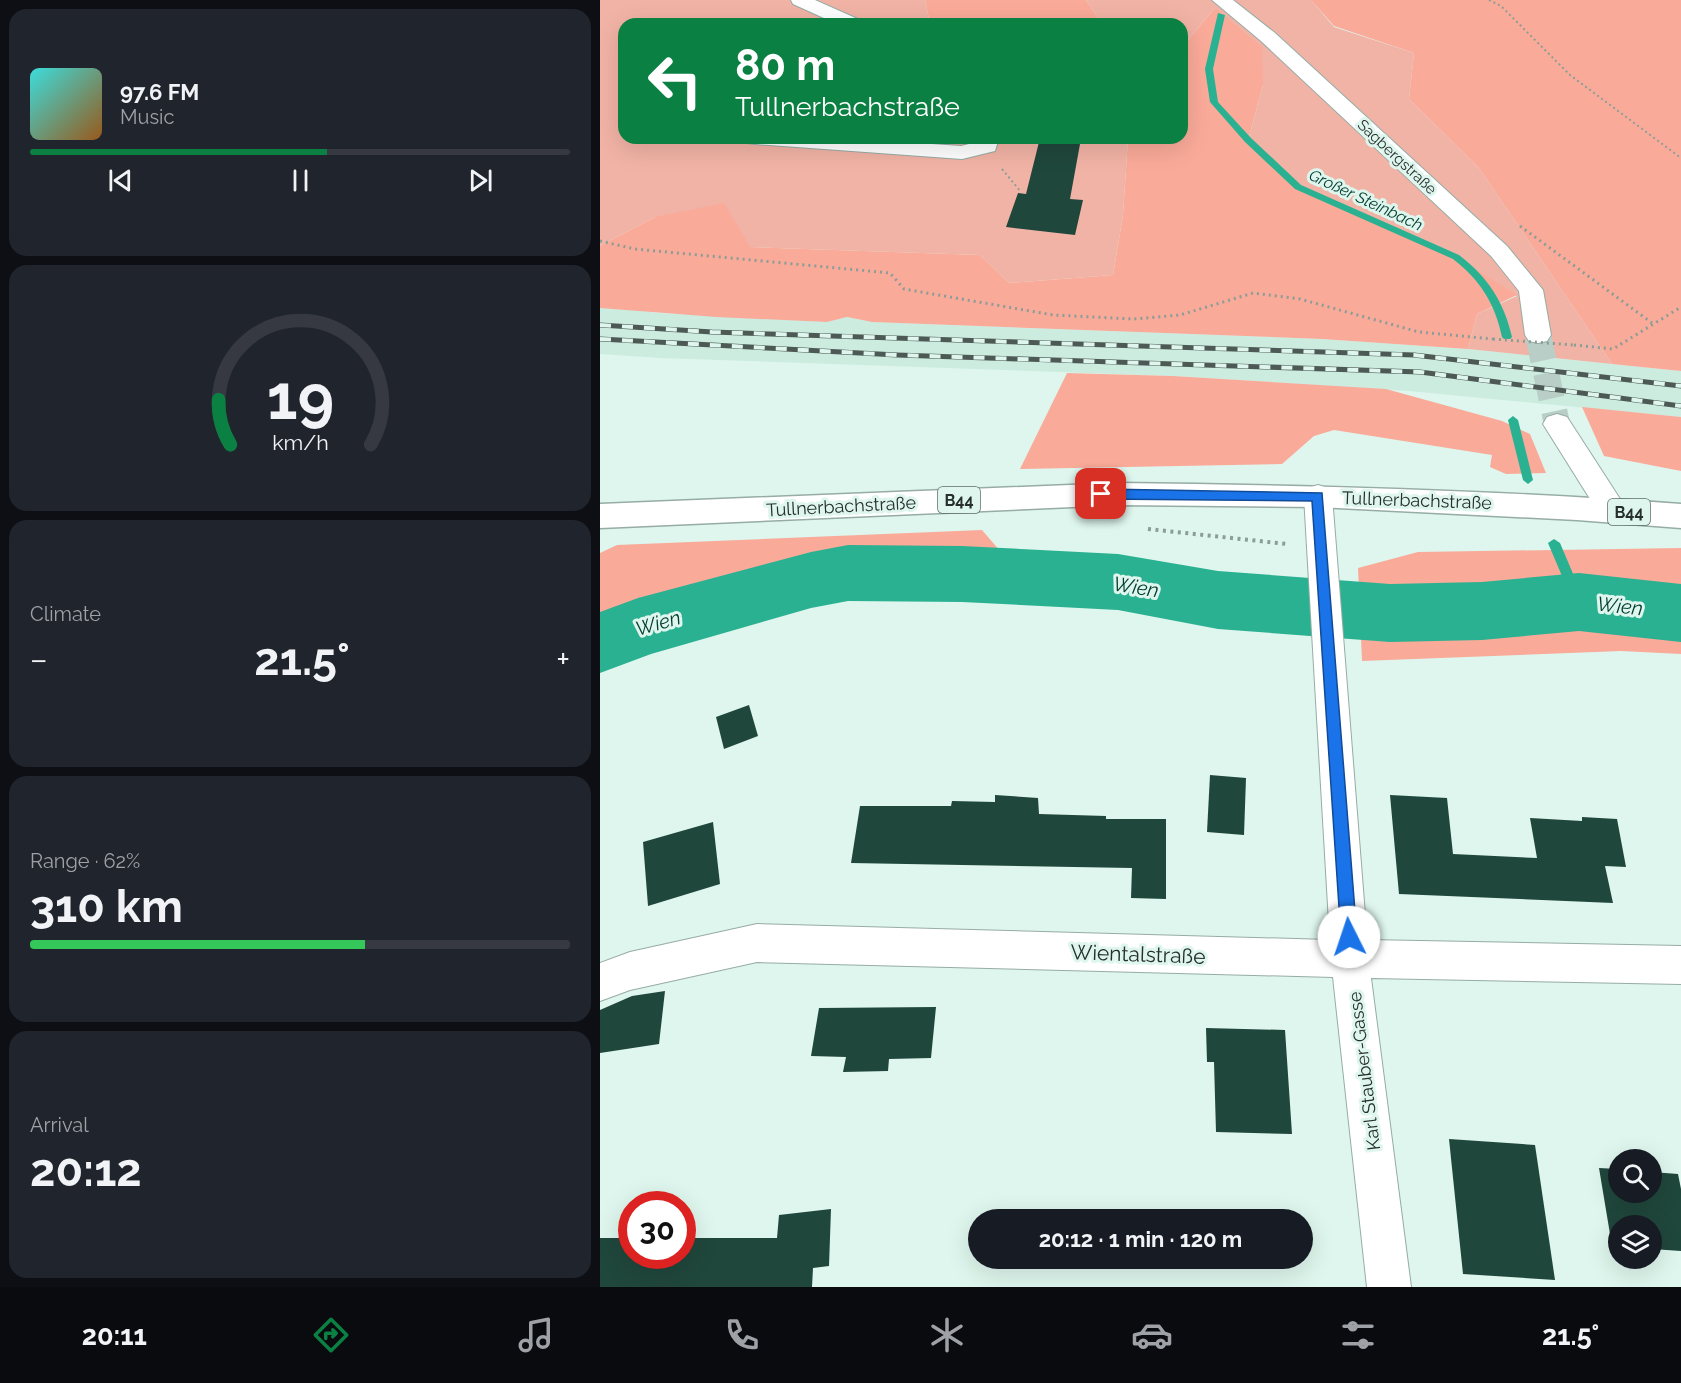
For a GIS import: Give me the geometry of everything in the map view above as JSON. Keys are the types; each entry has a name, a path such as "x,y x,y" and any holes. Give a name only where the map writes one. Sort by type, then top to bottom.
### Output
{"main road":[{"name":"Tullnerbachstraße","path":"600,516 1118,494 1318,496 1612,510"},
{"name":"B44","path":"1612,510 1681,516"}],"street":[{"path":"800,0 840,18"},
{"name":"Sagbergstraße","path":"1221,0 1250,21 1517,270 1531,290 1538,335"},
{"path":"838,144 962,153 987,144"},
{"path":"1557,424 1612,510"},
{"name":"Karl Stauber-Gasse","path":"1318,496 1350,959 1389,1287"},
{"name":"Wientalstraße","path":"600,981 630,971 757,943 1350,959 1681,965"}],"path":[{"path":"1489,0 1501,6 1570,75 1681,158"},
{"path":"600,241 635,249 890,273 904,289 965,302 1053,315 1134,319 1180,315 1253,293 1300,299 1419,332 1612,349 1681,307"}],"shaded area":[{"path":"600,0 925,0 929,18 618,18 618,144 1128,144 1123,215 1113,275 1009,283 980,255 750,247 655,217 600,246"},
{"path":"925,0 1086,0 1098,18 929,18"},
{"path":"1086,0 1311,0 1334,27 1414,53 1409,99 1479,168 1612,364 1468,349 1477,314 1517,296 1298,187 1248,140 1263,85 1215,8 1188,40 1188,18 1098,18"},
{"path":"1311,0 1681,0 1681,371 1612,364 1479,168 1409,99 1414,53 1334,26"},
{"path":"1215,8 1262,47 1263,85 1248,140 1298,187 1456,257 1517,295 1477,314 1468,349 1322,339 872,322 847,317 827,322 716,317 600,308 600,246 655,217 724,203 750,247 980,255 1009,283 1113,275 1123,215 1128,144 1188,144 1188,40"},
{"path":"612,307 657,313 827,322 847,317 872,322 1322,339 1468,349 1681,371 1681,417 1409,391 1173,376 600,354 600,308"},
{"path":"1067,373 1173,376 1386,389 1502,421 1530,434 1546,473 1506,474 1490,467 1492,455 1334,430 1314,436 1282,464 1020,469"},
{"path":"1582,407 1681,417 1681,471 1604,456"},
{"path":"982,530 1013,566 924,562 812,566 733,578 600,624 600,553 617,545"},
{"path":"1681,548 1681,654 1621,651 1362,661 1358,568 1418,552"}],"building":[{"path":"1038,144 1080,144 1070,199 1083,200 1075,235 1006,227 1018,193 1026,194"},
{"path":"749,705 758,736 724,749 716,717"},
{"path":"1210,775 1246,778 1244,835 1207,832"},
{"path":"995,795 1038,798 1039,814 1106,816 1106,819 1166,819 1166,899 1131,898 1132,868 851,863 860,806 951,806 952,801 995,802"},
{"path":"1390,795 1447,798 1453,854 1537,858 1530,818 1582,821 1582,817 1617,819 1626,867 1605,866 1613,903 1399,894"},
{"path":"713,822 720,884 648,906 643,842"},
{"path":"665,991 659,1044 600,1053 600,1010 632,996"},
{"path":"936,1007 931,1058 889,1059 888,1071 843,1072 846,1057 811,1056 819,1008"},
{"path":"1206,1028 1285,1030 1292,1134 1216,1132 1214,1062 1207,1062"},
{"path":"1449,1139 1535,1145 1555,1280 1463,1274"},
{"path":"1599,1168 1608,1168 1608,1203 1662,1203 1662,1173 1678,1174 1681,1189 1681,1251 1662,1250 1662,1215 1608,1215 1608,1222"},
{"path":"831,1209 829,1266 813,1268 812,1287 600,1287 600,1238 618,1238 618,1269 696,1269 696,1238 777,1238 779,1215"}],"waterway":[{"name":"Großer Steinbach","path":"1221,15 1209,69 1214,102 1248,140 1298,187 1456,257 1467,265 1484,282 1496,301 1507,337"},
{"name":"Großer Steinbach","path":"1513,420 1528,480"},
{"name":"Großer Steinbach","path":"1554,543 1579,602"},
{"name":"Wien","path":"600,643 638,628 811,580 848,573 962,574 1118,582 1218,600 1390,613 1482,611 1579,602 1681,613"}],"tunnel":[{"path":"1538,335 1557,424"}],"railway":[{"path":"600,325 712,332 1414,355 1681,386"},
{"path":"600,339 897,355 1420,372 1681,406"}],"route":[{"path":"1101,494 1318,496 1349,937"}]}
